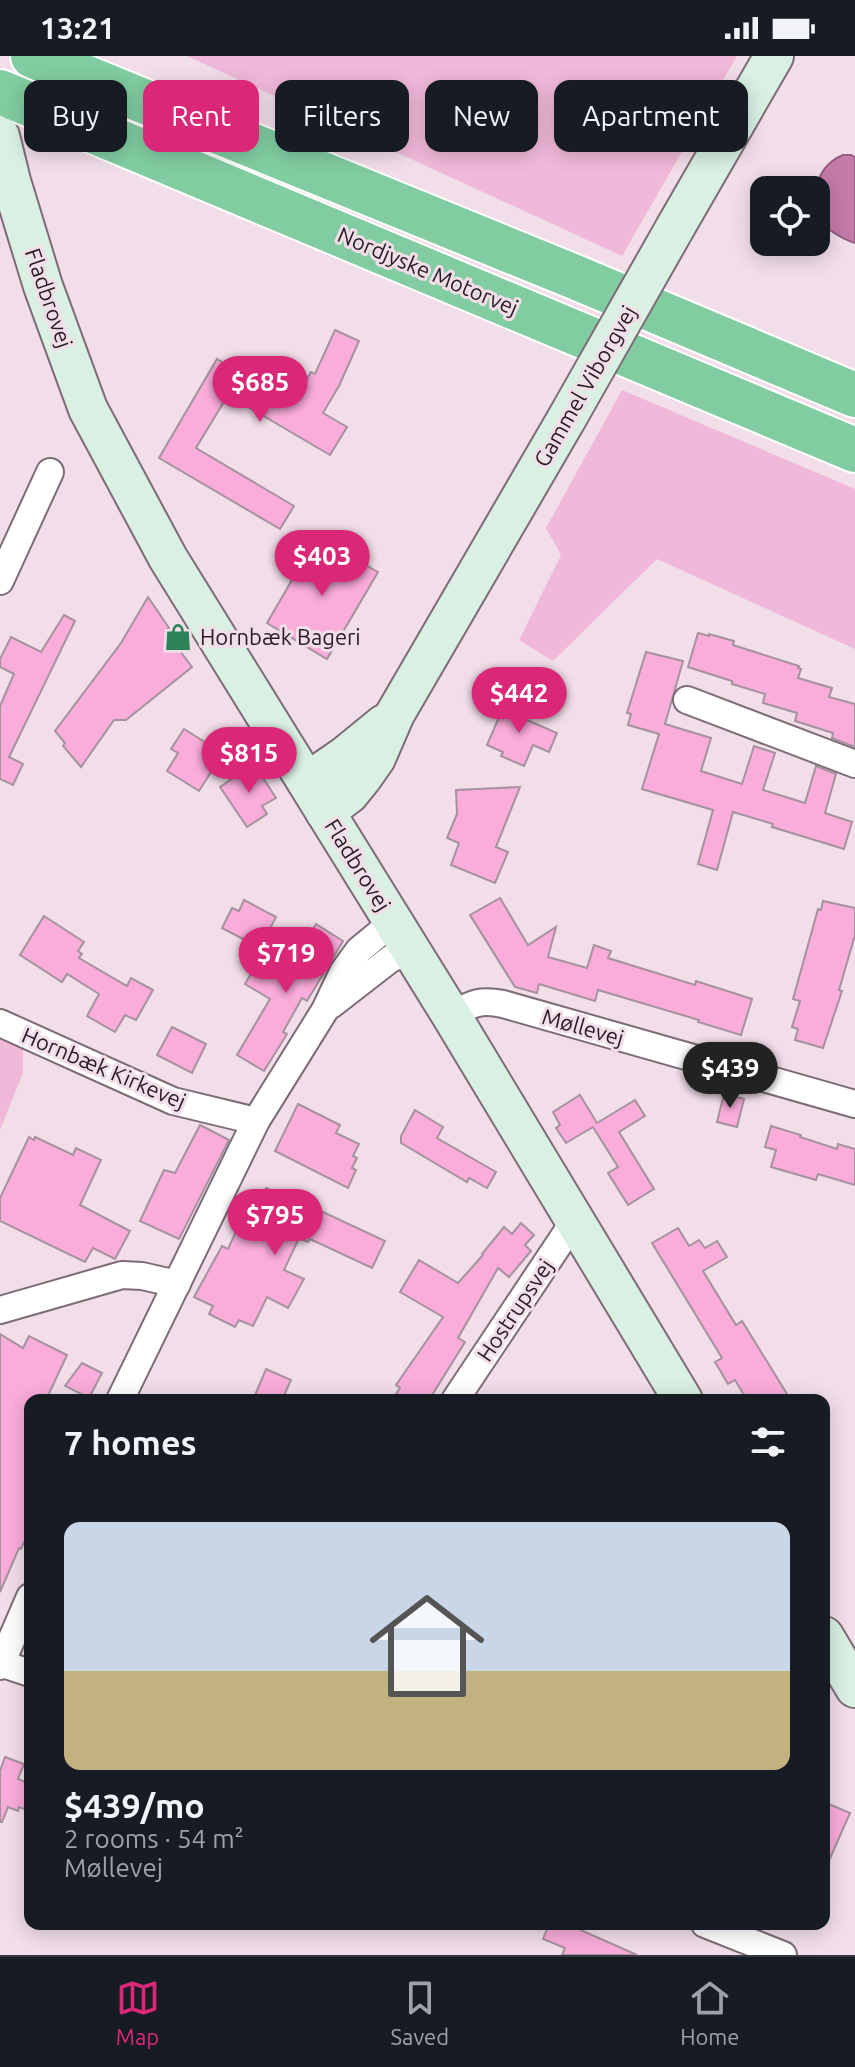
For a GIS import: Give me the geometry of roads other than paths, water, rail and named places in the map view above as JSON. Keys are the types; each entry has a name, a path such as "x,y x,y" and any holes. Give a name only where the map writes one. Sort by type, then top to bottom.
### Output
{"highway":[{"path":"33,56 855,395"},
{"name":"Nordjyske Motorvej","path":"0,92 855,450"},
{"path":"560,325 855,468"},
{"path":"689,325 855,387"}],"main road":[{"name":"Gammel Viborgvej","path":"316,797 346,755 395,714 774,56"},
{"name":"Fladbrovej","path":"0,136 43,286 88,409 168,558 451,1015 679,1394"},
{"path":"830,1646 855,1688"}],"street":[{"path":"0,581 50,472"},
{"path":"687,700 855,764"},
{"path":"123,1394 256,1121 325,1010 355,984 401,935"},
{"name":"Møllevej","path":"451,1015 475,1002 503,1004 855,1104"},
{"name":"Hornbæk Kirkevej","path":"0,1023 173,1101 256,1121"},
{"name":"Hostrupsvej","path":"459,1394 575,1220"},
{"path":"0,1310 122,1275 177,1284"},
{"path":"24,1610 0,1664 24,1671"},
{"path":"720,1930 783,1955"}],"place":[{"name":"Hornbæk Bageri","path":"178,637"}]}
